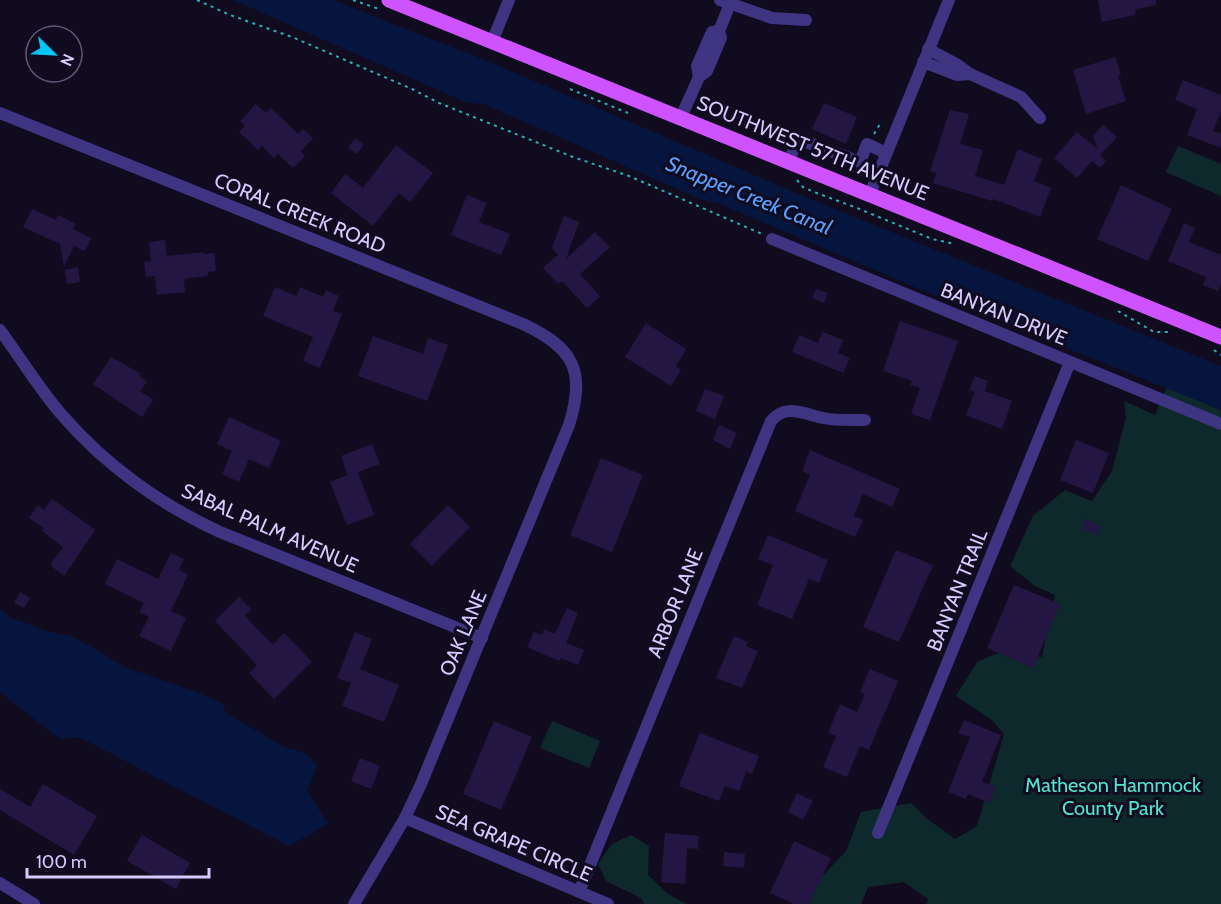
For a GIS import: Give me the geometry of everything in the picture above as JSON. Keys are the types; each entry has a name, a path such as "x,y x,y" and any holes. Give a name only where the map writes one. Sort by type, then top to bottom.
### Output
{"main road":[{"name":"SOUTHWEST 57TH AVENUE","path":"389,0 1221,337"}],"street":[{"path":"492,42 508,0"},
{"path":"870,194 949,0"},
{"path":"681,117 699,77 707,71 721,38 719,31 725,2 779,20 806,20"},
{"path":"928,49 970,74 1021,97 1040,118"},
{"path":"923,62 957,75 970,74"},
{"name":"CORAL CREEK ROAD","path":"0,113 524,324 552,341 574,366"},
{"path":"789,161 798,139 860,162 867,144 886,153"},
{"name":"BANYAN DRIVE","path":"772,239 1221,424"},
{"name":"SABAL PALM AVENUE","path":"0,330 36,382 73,427 124,473 154,496 220,532 482,638"},
{"name":"BANYAN TRAIL","path":"878,833 1070,362"},
{"name":"OAK LANE","path":"354,904 405,818 482,638 574,411 577,374 574,366"},
{"name":"ARBOR LANE","path":"579,892 771,421 780,413 791,410 826,419 865,420"},
{"name":"SEA GRAPE CIRCLE","path":"405,818 608,904"},
{"path":"0,883 34,904"}],"path":[{"path":"197,0 313,46 439,103 573,157 629,176 772,239"}],"green space":[{"path":"1178,146 1221,164 1221,196 1166,172"},
{"name":"Matheson Hammock County Park","path":"1167,387 1221,410 1221,904 926,904 928,899 904,882 868,887 861,904 803,904 810,889 846,851 861,812 911,803 926,818 955,839 977,826 1004,734 992,720 956,696 977,662 1003,651 1042,657 1055,595 1035,586 1010,566 1033,516 1065,490 1092,501 1112,471 1126,418 1124,401 1155,415"},
{"path":"552,721 600,741 589,768 540,748"},
{"path":"631,835 649,846 648,875 668,894 686,904 644,904 641,898 606,881 598,864 612,844"}],"water":[{"name":"Snapper Creek Canal","path":"233,0 333,0 482,59 815,201 1221,366 1221,410 917,288 720,204 702,200 484,104 468,103"},
{"path":"0,609 9,617 46,631 72,636 127,668 197,692 223,704 227,715 283,746 302,752 317,765 307,791 328,824 289,846 79,737 60,739 0,692"}],"building":[{"path":"1098,0 1156,0 1156,5 1136,9 1135,15 1102,22"},
{"path":"1115,57 1126,101 1086,114 1073,70"},
{"path":"1183,80 1221,95 1221,111 1213,131 1221,134 1221,148 1187,135 1197,109 1175,100"},
{"path":"824,103 857,117 846,144 812,129"},
{"path":"256,104 266,113 271,108 298,134 303,129 313,138 301,151 305,156 293,168 278,154 274,158 262,146 258,150 239,132 245,126 240,121"},
{"path":"950,110 969,114 960,144 983,150 975,176 1004,185 1018,149 1042,159 1034,181 1051,188 1040,217 993,199 992,201 933,183 936,173 930,171"},
{"path":"1103,125 1117,137 1100,155 1106,161 1100,168 1092,161 1077,178 1054,158 1077,132 1098,150 1093,136"},
{"path":"355,138 364,145 357,154 348,148"},
{"path":"396,145 433,173 410,202 399,193 373,226 331,193 345,174 363,188"},
{"path":"1121,185 1172,209 1148,261 1097,239"},
{"path":"467,195 487,203 479,222 510,234 501,255 451,235"},
{"path":"32,209 56,220 58,215 76,224 73,229 91,238 85,251 74,246 64,267 60,244 23,227"},
{"path":"564,216 579,222 566,259 595,232 610,247 580,274 600,296 587,308 562,281 558,284 543,268 558,255 552,248"},
{"path":"1184,223 1195,228 1189,242 1221,255 1221,284 1218,291 1203,285 1206,277 1168,261"},
{"path":"165,240 167,256 214,253 216,271 208,272 208,276 184,279 185,292 157,295 155,276 146,277 144,262 151,261 149,242"},
{"path":"78,267 80,282 67,284 65,270"},
{"path":"275,287 296,296 300,287 323,297 326,290 339,296 333,311 342,314 320,368 303,361 313,337 263,316"},
{"path":"816,289 828,293 824,303 812,298"},
{"path":"900,321 958,341 930,420 911,414 920,388 910,385 912,381 883,371"},
{"path":"646,323 686,349 676,366 681,370 671,386 625,357"},
{"path":"823,332 843,340 838,353 850,358 843,373 792,352 799,335 818,343"},
{"path":"373,336 423,354 428,338 448,345 427,401 358,376"},
{"path":"111,357 141,374 139,376 147,382 140,391 153,400 142,417 93,384"},
{"path":"975,376 988,381 985,391 1012,401 1002,429 966,415 975,392 969,390"},
{"path":"705,389 724,396 715,419 696,411"},
{"path":"229,417 281,441 269,468 249,459 239,482 222,474 232,451 217,444"},
{"path":"719,425 737,433 730,449 713,440"},
{"path":"1076,440 1109,453 1093,493 1060,480"},
{"path":"372,444 380,464 358,472 374,515 347,525 330,482 348,475 341,456"},
{"path":"810,450 900,489 892,507 863,494 854,516 863,520 855,537 795,511 810,475 802,471"},
{"path":"601,458 643,475 612,552 570,535"},
{"path":"52,499 95,530 64,576 50,565 63,547 42,531 44,528 29,518 38,505 44,510"},
{"path":"448,505 470,527 432,566 410,544"},
{"path":"1085,519 1101,526 1097,535 1082,528"},
{"path":"768,535 828,560 819,583 809,579 792,619 757,605 773,565 758,559"},
{"path":"896,550 933,565 899,642 863,627"},
{"path":"171,553 184,559 179,570 188,575 171,611 186,618 171,651 139,636 149,617 139,612 144,603 105,584 117,559 158,579"},
{"path":"1014,585 1060,604 1033,668 987,648"},
{"path":"20,592 30,598 24,608 14,603"},
{"path":"239,597 251,609 245,616 273,645 284,633 312,662 274,699 249,673 257,665 215,621"},
{"path":"567,608 578,613 566,643 584,650 578,665 561,658 559,661 527,647 534,632 542,635 544,629 555,634"},
{"path":"355,632 372,639 360,669 399,685 384,722 342,706 351,683 337,678"},
{"path":"734,636 748,642 746,646 758,651 742,688 716,678"},
{"path":"870,669 898,681 869,750 860,746 847,777 823,767 836,736 828,733 840,704 857,712 865,694 860,692"},
{"path":"964,720 1001,735 982,782 996,787 990,803 968,794 966,799 948,792 970,737 958,733"},
{"path":"494,721 532,737 501,810 463,794"},
{"path":"700,733 759,756 752,774 746,772 739,791 725,786 719,801 679,786"},
{"path":"360,758 380,766 371,789 351,781"},
{"path":"43,784 97,816 74,855 0,810 0,789 30,807"},
{"path":"797,793 813,801 803,820 788,812"},
{"path":"665,833 699,836 698,849 687,848 685,884 661,882"},
{"path":"142,835 190,863 176,889 127,861"},
{"path":"794,841 831,858 809,904 794,904 770,893"},
{"path":"724,852 745,854 744,868 723,866"}]}
